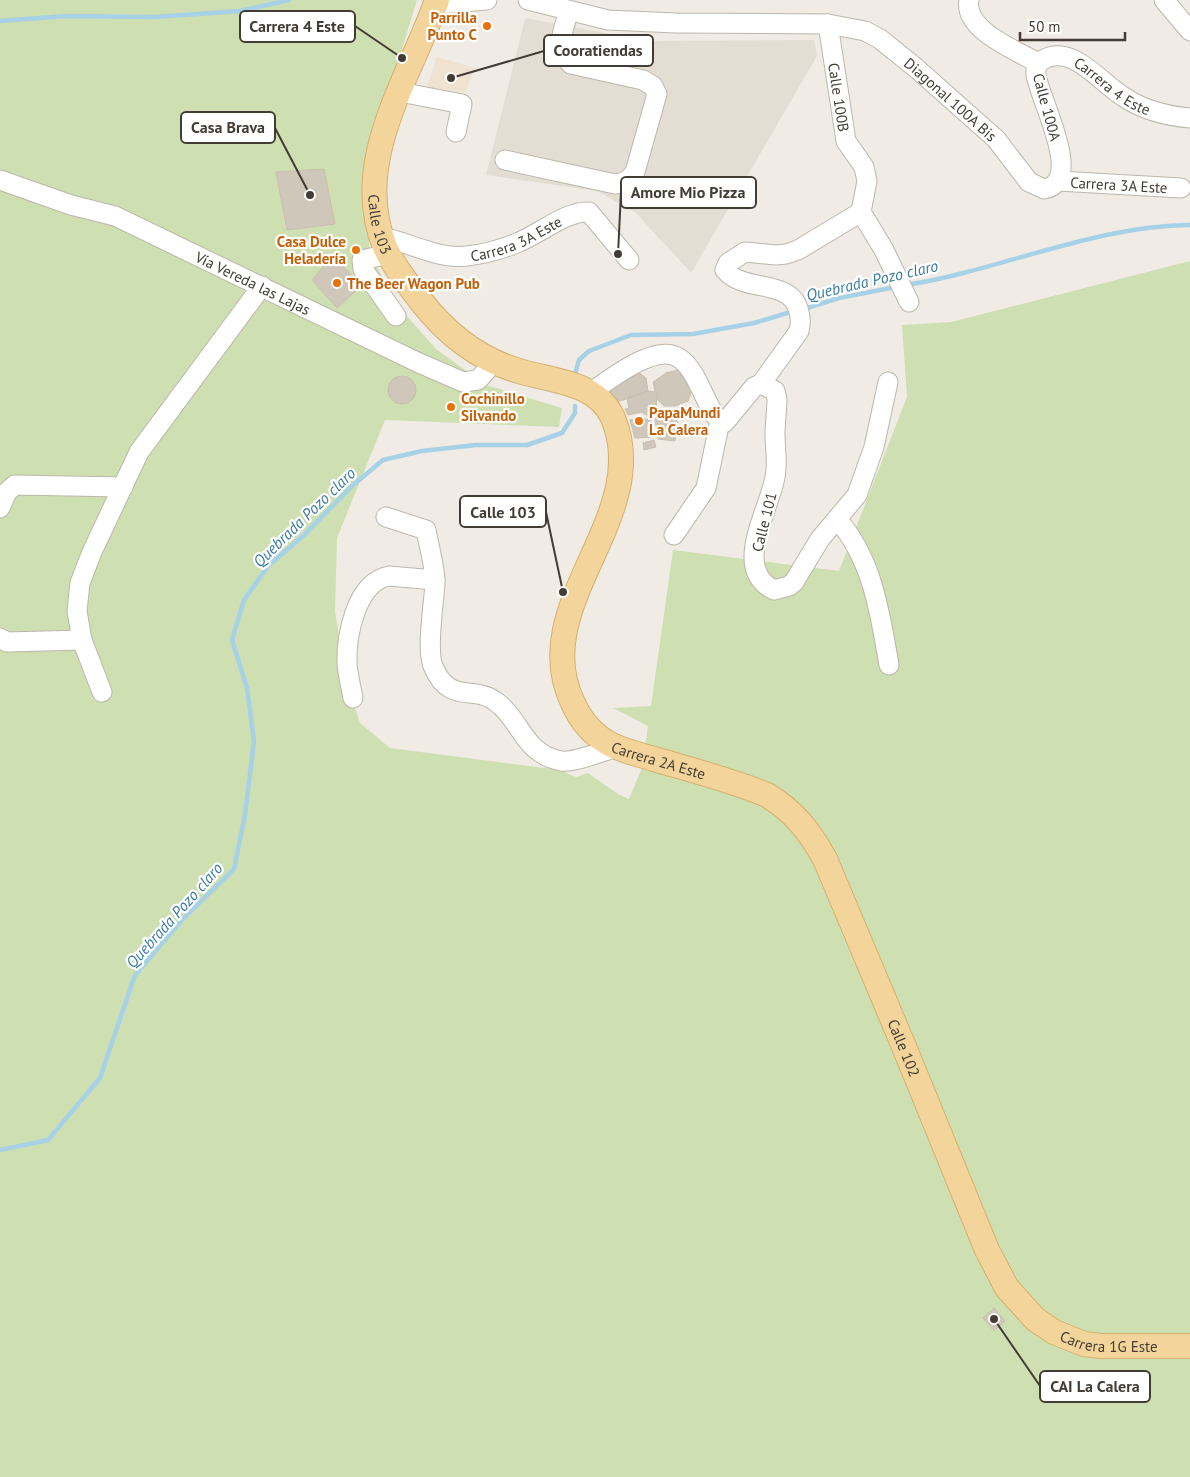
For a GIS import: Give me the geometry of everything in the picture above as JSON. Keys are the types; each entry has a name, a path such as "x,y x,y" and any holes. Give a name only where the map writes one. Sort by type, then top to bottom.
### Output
{"main road":[{"name":"Calle 103","path":"437,2 380,143 374,176 376,209 385,245 408,283 442,325 465,346 517,370 566,382 590,393 605,405 614,420 620,445 620,464 612,508 565,626 562,660 564,680 576,711"},
{"name":"Carrera 2A Este","path":"576,711 593,732 617,747 756,790"},
{"name":"Calle 102","path":"756,790 779,802 799,819 825,859 996,1270 1007,1288 1035,1318"},
{"name":"Carrera 1G Este","path":"1035,1318 1054,1332 1084,1344 1101,1346 1190,1346"}],"street":[{"path":"437,2 487,0"},
{"path":"528,0 602,19 828,24"},
{"path":"1164,0 1190,31"},
{"path":"969,7 979,28 1038,63"},
{"path":"505,160 615,184 623,184 635,172 657,94 653,86 643,80 571,64 562,56 560,49 569,11"},
{"name":"Diagonal 100A Bis","path":"828,24 864,31 896,50 996,139 1029,182 1044,189 1054,186 1058,181"},
{"name":"Calle 100B","path":"828,24 846,141 864,167 867,181 861,212"},
{"name":"Carrera 4 Este","path":"1038,63 1051,56 1066,55 1137,105 1163,114 1190,118"},
{"name":"Calle 100A","path":"1038,63 1036,74 1050,112 1060,161 1061,168 1058,181"},
{"path":"400,92 462,104 456,132"},
{"name":"Vía Vereda las Lajas","path":"0,180 71,205 115,216 417,362 463,382 478,380 495,361"},
{"name":"Carrera 3A Este","path":"1058,181 1181,188"},
{"name":"Carrera 3A Este","path":"385,245 448,256 466,256 519,242 560,221 579,213 589,212 629,260"},
{"path":"590,393 643,359 667,354 678,357 688,368 714,416 724,422 729,419 754,387 761,384 799,331 799,313 795,299 787,293 737,281 725,270 728,263 744,252 776,255 798,250 861,212 908,298"},
{"path":"385,245 362,260 361,264 396,316"},
{"path":"102,692 82,640 77,610 80,583 139,452 262,286"},
{"name":"Calle 101","path":"761,384 775,391 777,408 776,475 754,550 755,570 762,582 774,590 789,586 800,574 820,539 838,520 857,495 874,446 888,382"},
{"path":"674,535 706,488 720,421"},
{"path":"0,508 8,492 15,485 123,487"},
{"path":"386,517 426,530 435,580 430,652 432,664 445,686 457,692 494,700 537,751 552,758 564,761 617,747"},
{"path":"838,520 860,551 871,578 878,604 889,665"},
{"path":"353,698 347,664 349,634 358,604 366,592 382,577 435,580"},
{"path":"0,638 7,642 82,640"}],"shaded area":[{"path":"525,18 649,41 814,40 817,56 691,273 635,212 597,191 486,175"},
{"path":"437,57 475,68 465,93 427,87"}],"green space":[{"path":"0,0 417,0 389,92 366,204 370,254 398,306 436,349 486,385 562,408 559,427 385,420 337,538 335,612 348,687 360,723 390,748 560,770 576,777 588,773 618,794 629,799 643,765 648,726 613,708 651,706 673,550 839,571 907,397 902,325 951,322 1190,261 1190,1477 0,1477"}],"building":[{"path":"324,169 335,224 287,230 276,172"},
{"name":"The Beer Wagon Pub","path":"333,255 361,286 337,308 312,280"},
{"path":"678,370 692,390 688,401 675,406 664,406 657,399 657,392 653,382 666,373"},
{"path":"638,372 646,378 648,391 612,404 608,390"},
{"path":"402,376 412,380 416,390 412,400 402,404 392,400 388,390 392,380"},
{"path":"648,391 657,392 656,413 646,415 642,412 628,415 625,409 629,408 627,398"},
{"path":"640,418 651,420 652,437 635,438 630,420"},
{"path":"678,418 675,441 658,439 655,419"},
{"path":"654,440 656,447 644,450 643,443"},
{"path":"994,1308 1005,1321 994,1331 983,1318"}],"waterway":[{"path":"0,21 66,16 155,17 240,11 289,0"},
{"name":"Quebrada Pozo claro","path":"906,285 942,278 1082,240 1154,227 1190,225"},
{"name":"Quebrada Pozo claro","path":"804,309 839,298 896,287"},
{"name":"Quebrada Pozo claro","path":"575,374 579,360 589,351 631,335 693,334 754,323 794,311"},
{"name":"Quebrada Pozo claro","path":"0,1150 48,1140 100,1078 135,975 182,920 234,869 245,815 254,741 247,688 232,640 244,600 268,566 303,536 352,486 383,460 422,451 476,445 527,445 562,433 575,413 575,406"}],"place":[{"name":"Parrilla Punto C","path":"487,26"},
{"name":"Carrera 4 Este","path":"402,58"},
{"name":"Cooratiendas","path":"451,78"},
{"name":"Casa Brava","path":"310,195"},
{"name":"Casa Dulce Heladería","path":"356,250"},
{"name":"Amore Mio Pizza","path":"618,254"},
{"name":"The Beer Wagon Pub","path":"337,283"},
{"name":"Cochinillo Silvando","path":"451,407"},
{"name":"PapaMundi La Calera","path":"639,421"},
{"name":"Calle 103","path":"563,592"},
{"name":"CAI La Calera","path":"994,1319"}]}
